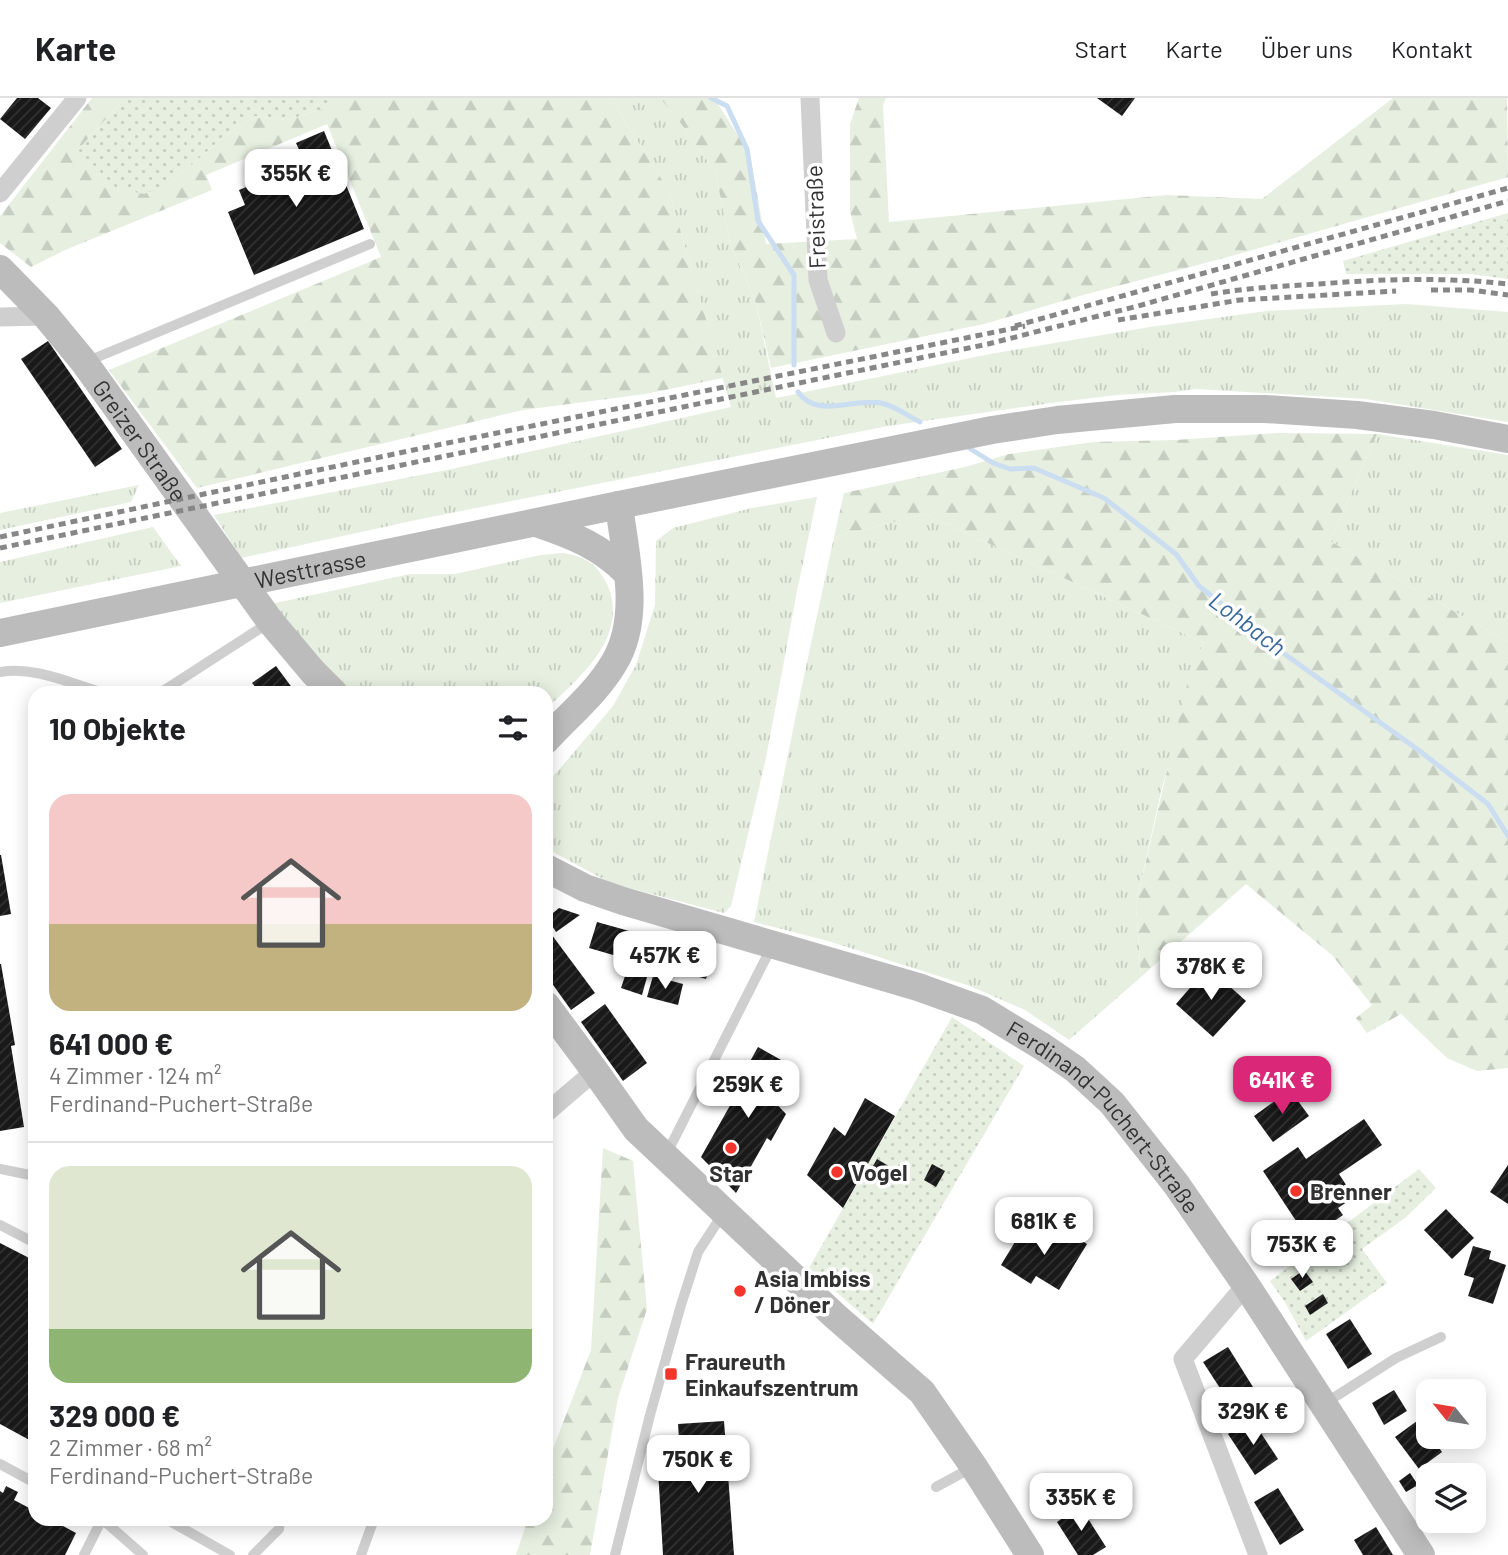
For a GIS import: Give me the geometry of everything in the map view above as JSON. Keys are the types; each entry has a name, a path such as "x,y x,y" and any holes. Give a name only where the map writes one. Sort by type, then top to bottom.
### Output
{"main road":[{"name":"Greizer Straße","path":"0,270 46,316 84,362 270,621 327,686"},
{"name":"Westtrasse","path":"0,633 667,495 992,430 1057,420 1175,409 1265,409 1357,415 1434,425 1508,439"},
{"path":"553,733 601,682 615,662 626,635 630,594 619,505"},
{"path":"534,523 588,543 604,552 627,573"},
{"name":"Ferdinand-Puchert-Straße","path":"553,872 585,888 739,936 918,987 982,1010 1075,1069 1112,1103 1176,1184 1246,1285 1421,1555"},
{"path":"553,1014 636,1129 835,1316 922,1392 1030,1555"}],"street":[{"path":"0,193 77,98"},
{"name":"Freistraße","path":"810,98 818,280 836,333"},
{"path":"0,317 46,316"},
{"path":"553,1107 595,1071"},
{"path":"1246,1285 1183,1359 1258,1555"}],"lane":[{"path":"84,362 370,244"},
{"path":"171,686 270,621"},
{"path":"0,672 21,670 81,686"},
{"path":"666,1157 773,945"},
{"path":"0,1169 28,1175"},
{"path":"615,1555 681,1305 698,1252 724,1211"},
{"path":"0,1225 28,1239"},
{"path":"1323,1404 1396,1358 1441,1337"},
{"path":"0,1464 28,1479"},
{"path":"936,1487 974,1467"},
{"path":"84,1555 98,1526"},
{"path":"110,1526 143,1555"},
{"path":"178,1526 230,1555"},
{"path":"253,1555 280,1526"},
{"path":"361,1555 371,1526"}],"green space":[{"path":"92,98 125,98 78,150 169,184 226,135 255,116 287,120 326,108 341,98 608,98 669,191 723,378 645,394 523,410 197,488 109,370 381,257 327,124 206,175 212,190 65,250 31,267 0,243 0,216"},
{"path":"125,98 341,98 326,108 287,120 255,116 226,135 169,184 144,194 116,188 78,150"},
{"path":"608,98 660,98 715,171 730,243 756,303 776,398 990,354 1150,327 1267,311 1406,304 1508,312 1508,422 1366,399 1196,389 1117,395 888,426 421,519 241,558 214,515 452,469 731,407 669,191"},
{"path":"660,98 714,98 750,154 766,244 857,239 850,211 850,124 859,98 886,98 883,105 889,222 1167,195 1262,199 1393,98 1507,98 1508,177 984,324 771,368 756,303 730,243 715,171"},
{"path":"1508,213 1508,279 1470,274 1346,274 1343,261"},
{"path":"1277,433 1377,434 1330,541 1508,642 1508,1068 1477,1071 1447,1058 1401,1014 1367,1033 1356,1018 1372,1005 1332,955 1246,884 1141,977 1136,904 1192,663 1204,643 925,514 834,537 844,493 965,467 1009,454 1093,442"},
{"path":"1377,434 1508,455 1508,642 1330,541"},
{"path":"139,485 131,502 0,530 0,513"},
{"path":"817,497 766,758 731,906 724,913 610,883 555,853 553,777 613,706 636,665 655,605 656,541 673,528 752,508"},
{"path":"925,514 1204,643 1162,787 1136,904 1141,977 1069,1040 1025,1010 970,986 828,941 754,922 834,537"},
{"path":"153,527 181,566 0,603 0,562"},
{"path":"563,553 589,562 602,575 612,601 612,620 598,653 587,669 553,702 553,686 341,686 271,604 410,574 455,574 541,555"},
{"path":"952,1017 1024,1066 873,1324 809,1268"},
{"path":"603,1148 633,1161 647,1309 618,1398 590,1555 516,1555 526,1526 553,1526 553,1449 591,1350"},
{"path":"1419,1169 1436,1188 1405,1218 1362,1249 1387,1283 1306,1341 1270,1281"}],"building":[{"path":"17,98 38,98 51,108 25,139 0,119"},
{"path":"1097,98 1135,98 1122,116"},
{"path":"324,131 364,229 254,275 228,212 245,205 239,190 305,163 296,143"},
{"path":"48,341 122,449 95,467 21,359"},
{"path":"276,666 291,686 254,686 252,683"},
{"path":"0,855 11,914 0,916"},
{"path":"559,908 580,915 556,932 553,927 553,913"},
{"path":"597,922 697,950 689,977 589,948"},
{"path":"553,936 595,993 571,1010 553,985"},
{"path":"703,953 713,956 706,979 696,976"},
{"path":"0,964 15,1045 11,1046 24,1127 0,1131"},
{"path":"1208,967 1246,1001 1213,1037 1176,1004"},
{"path":"627,970 647,977 642,995 621,988"},
{"path":"653,976 683,984 678,1005 647,997"},
{"path":"605,1004 647,1063 623,1081 581,1022"},
{"path":"758,1047 799,1070 793,1082 776,1073 765,1092 786,1114 771,1141 767,1138 736,1193 701,1157 732,1102 729,1099"},
{"path":"1290,1090 1309,1116 1273,1142 1254,1116"},
{"path":"865,1098 895,1116 843,1208 807,1175 834,1127 845,1136"},
{"path":"1364,1119 1382,1145 1339,1174 1354,1197 1338,1208 1343,1215 1308,1239 1263,1171 1298,1147 1306,1159"},
{"path":"877,1159 892,1168 884,1180 870,1171"},
{"path":"932,1164 945,1171 936,1187 924,1180"},
{"path":"1508,1165 1508,1204 1490,1192"},
{"path":"1446,1209 1474,1238 1452,1259 1424,1230"},
{"path":"1024,1227 1052,1244 1061,1228 1087,1244 1059,1290 1036,1276 1031,1284 1001,1265"},
{"path":"0,1243 28,1257 28,1439 0,1424"},
{"path":"1473,1246 1491,1251 1489,1259 1506,1265 1493,1304 1468,1296 1474,1278 1464,1275"},
{"path":"1304,1270 1313,1282 1300,1291 1291,1279"},
{"path":"1323,1294 1328,1303 1310,1315 1305,1306"},
{"path":"1350,1319 1372,1354 1348,1369 1326,1334"},
{"path":"1228,1347 1253,1387 1229,1402 1203,1362"},
{"path":"1394,1390 1407,1411 1384,1425 1372,1403"},
{"path":"1251,1418 1278,1459 1255,1475 1228,1434"},
{"path":"724,1421 734,1555 663,1555 658,1469 681,1468 678,1424"},
{"path":"1416,1422 1416,1449 1440,1449 1442,1452 1427,1463 1416,1465 1395,1437"},
{"path":"1410,1473 1416,1486 1406,1492 1399,1481"},
{"path":"6,1486 18,1492 14,1500 28,1507 28,1526 63,1526 76,1533 65,1555 0,1555 0,1491 3,1493"},
{"path":"1278,1488 1304,1530 1280,1545 1254,1502"},
{"path":"1080,1506 1106,1547 1093,1555 1078,1555 1057,1522"},
{"path":"1376,1527 1393,1555 1363,1555 1354,1540"}],"waterway":[{"name":"Lohbach","path":"711,98 727,106 747,149 758,221 794,275 794,365"},
{"name":"Lohbach","path":"798,392 816,405 881,403 920,422"},
{"name":"Lohbach","path":"969,448 993,463 1010,469 1034,468 1104,498 1176,554 1199,586 1286,655 1417,749 1488,804 1508,836"}],"railway":[{"path":"1015,326 1508,188"},
{"path":"0,548 988,344 1138,306 1508,201"},
{"path":"1211,294 1390,280 1461,280 1508,284"},
{"path":"1431,290 1471,290 1508,295"},
{"path":"1118,320 1240,300 1396,291"},
{"path":"0,537 1025,326"}],"place":[{"name":"Star","path":"731,1148"},
{"name":"Vogel","path":"837,1172"},
{"name":"Brenner","path":"1296,1191"},
{"name":"Asia Imbiss / Döner","path":"740,1291"},
{"name":"Fraureuth Einkaufszentrum","path":"671,1374"}]}
